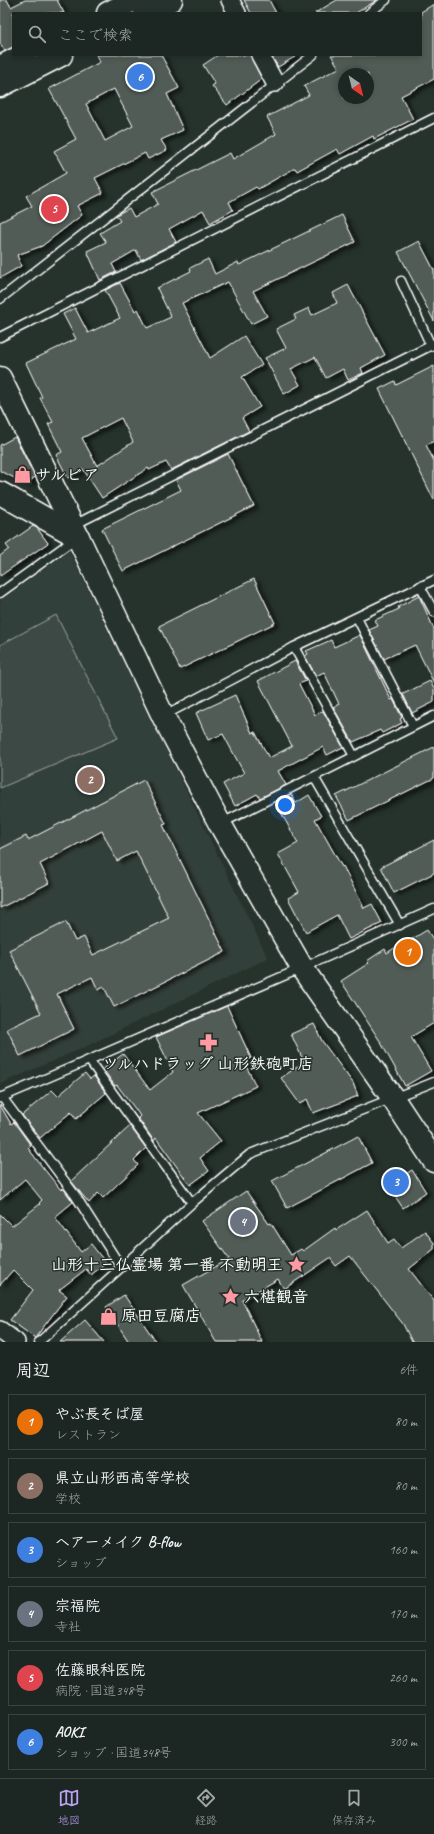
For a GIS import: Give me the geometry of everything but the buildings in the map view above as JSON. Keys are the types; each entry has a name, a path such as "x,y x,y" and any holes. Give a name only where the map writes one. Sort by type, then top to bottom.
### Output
{"main road":[{"path":"110,12 134,0"},
{"path":"147,12 171,0"},
{"path":"0,67 22,56"},
{"path":"0,86 59,56"},
{"path":"0,378 76,531 163,716 220,824 302,968 392,1097 434,1162"},
{"path":"0,493 76,531"}],"street":[{"path":"230,0 236,12"},
{"path":"261,56 275,83"},
{"path":"0,1330 16,1342"}],"lane":[{"path":"370,12 386,0"},
{"path":"0,299 275,83 312,56"},
{"path":"0,337 434,118"},
{"path":"0,593 76,531 432,345 401,281"},
{"path":"163,716 294,647 434,580"},
{"path":"420,586 434,612"},
{"path":"357,618 413,726"},
{"path":"294,647 354,756"},
{"path":"220,824 434,716"},
{"path":"314,777 400,925"},
{"path":"121,1267 75,1195 1,1097 302,968 434,909"},
{"path":"89,1060 192,1203"},
{"path":"39,1342 192,1203 250,1154 392,1097 434,1082"}],"shaded area":[{"path":"69,551 268,958 85,1047 0,1084 0,601"},
{"path":"56,615 118,738 0,788 0,645"}],"place":[{"name":"AOKI","path":"140,77"},
{"name":"佐藤眼科医院","path":"54,209"},
{"name":"サルビア","path":"22,475"},
{"name":"県立山形西高等学校","path":"90,780"},
{"name":"やぶ長そば屋","path":"408,952"},
{"name":"ツルハドラッグ 山形鉄砲町店","path":"208,1043"},
{"name":"ヘアーメイク B-flow","path":"396,1182"},
{"name":"宗福院","path":"243,1222"},
{"name":"山形十三仏霊場 第一番 不動明王","path":"296,1265"},
{"name":"六椹観音","path":"231,1297"},
{"name":"原田豆腐店","path":"108,1316"}]}
